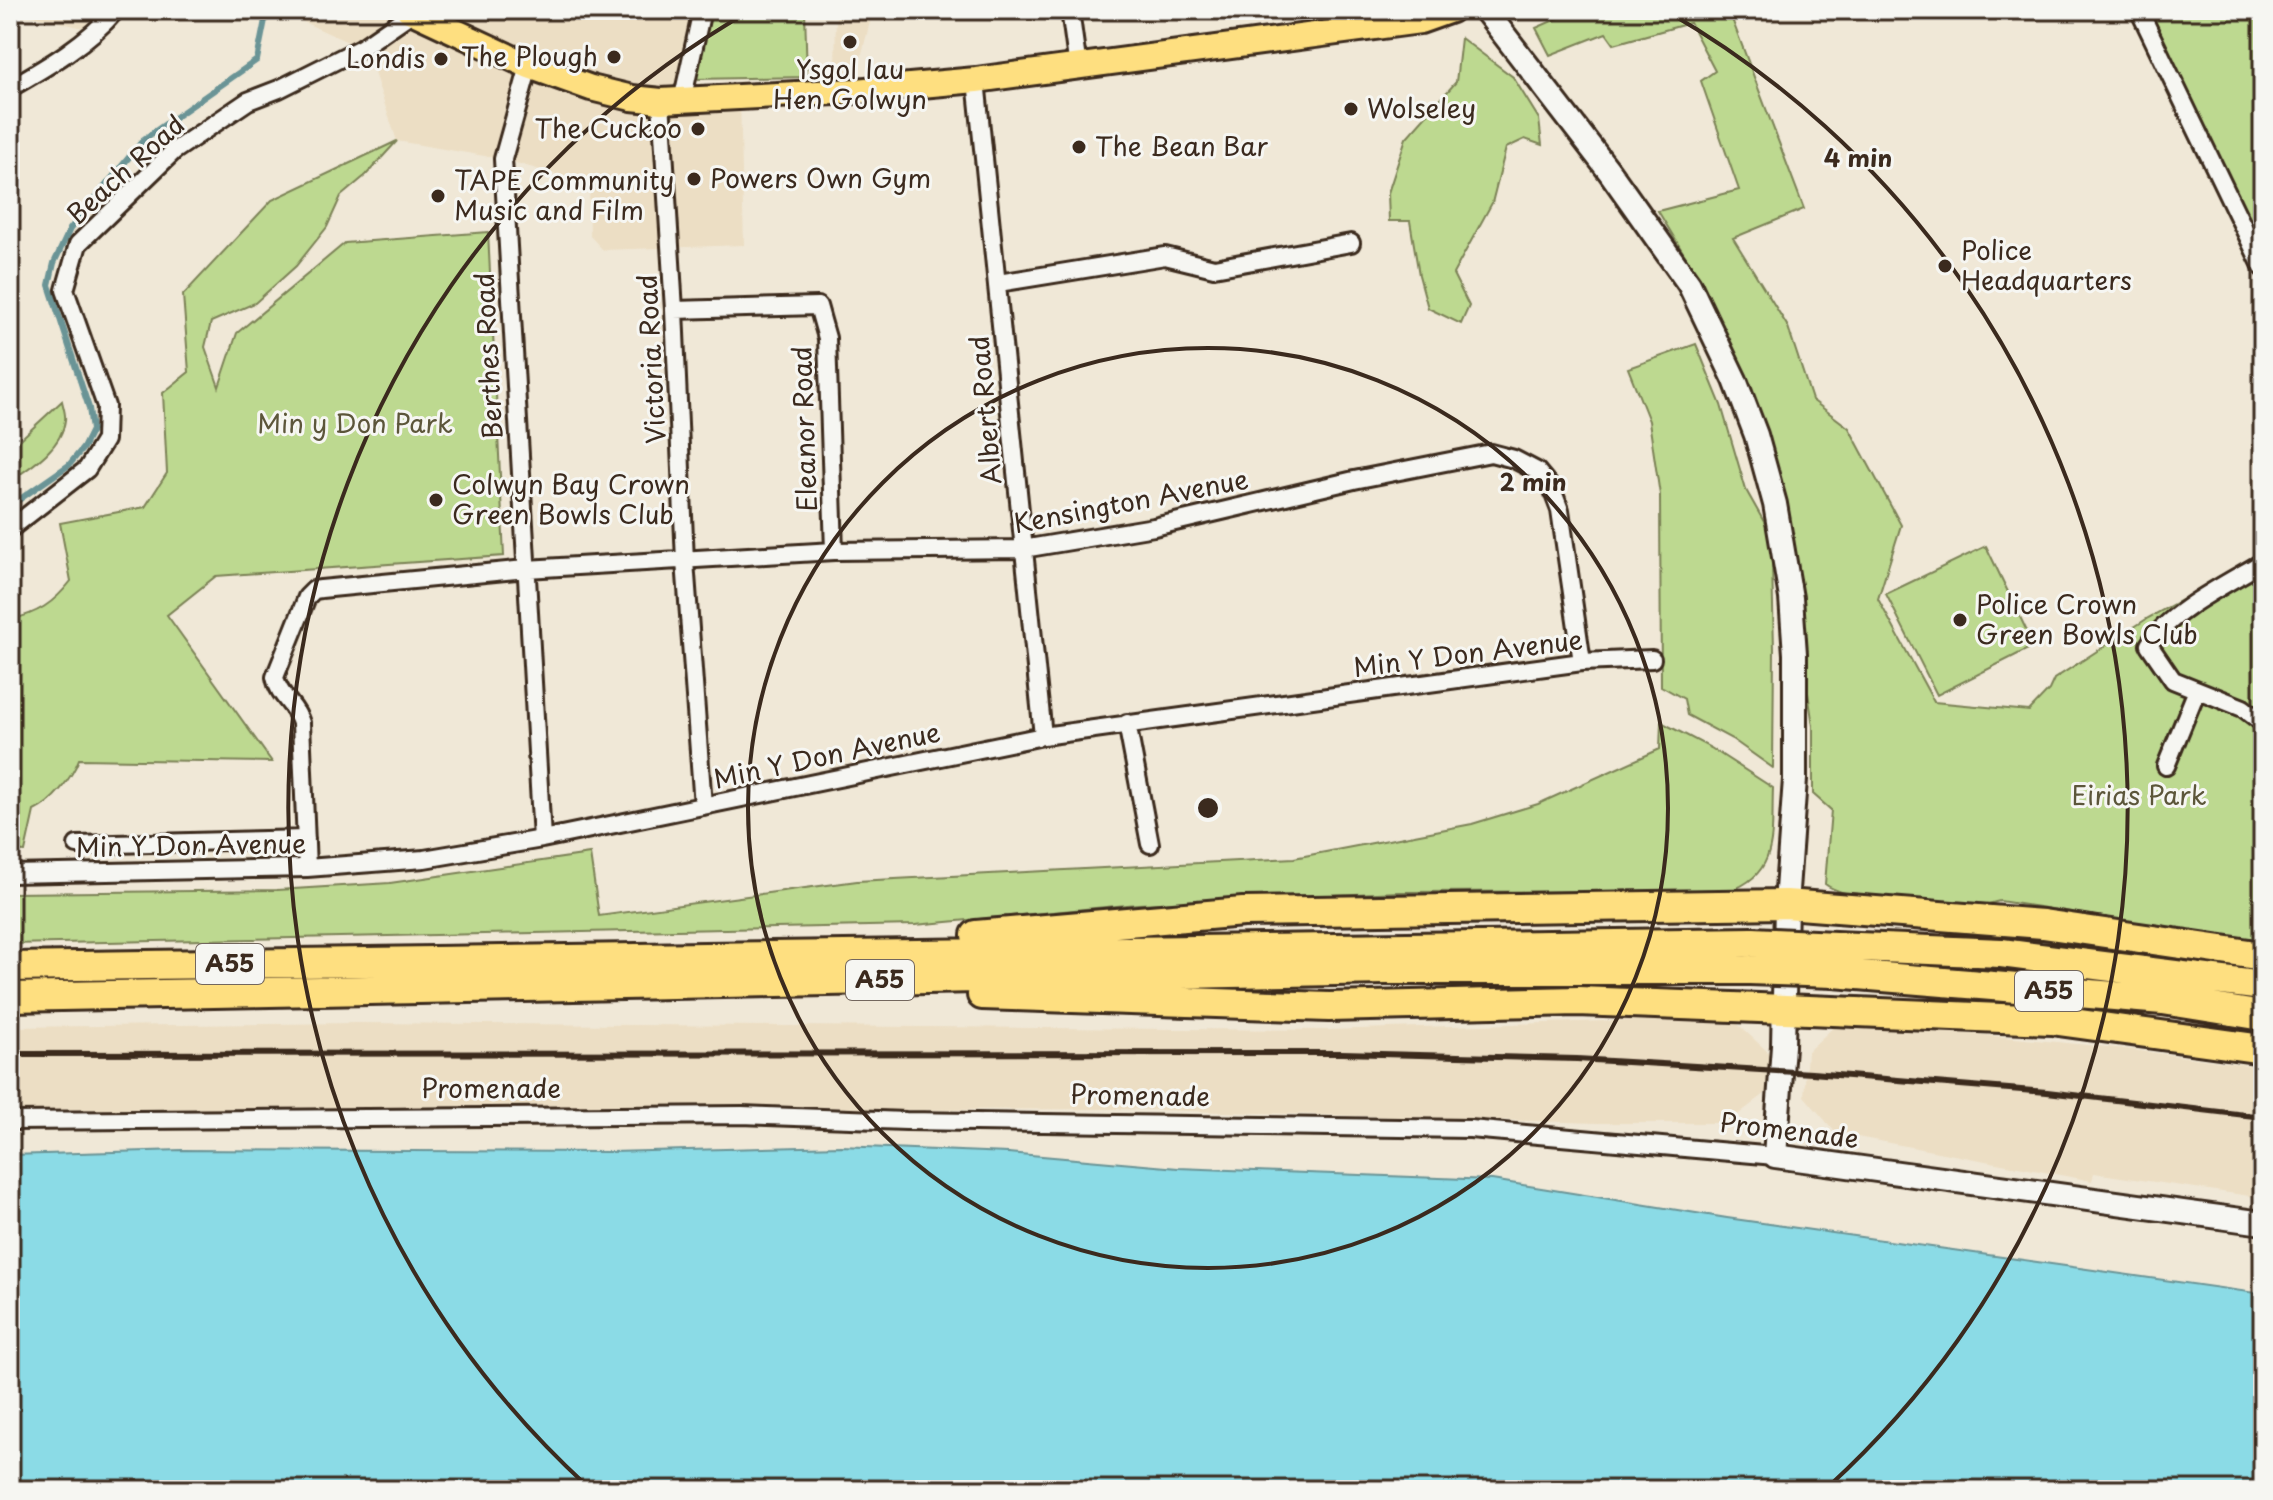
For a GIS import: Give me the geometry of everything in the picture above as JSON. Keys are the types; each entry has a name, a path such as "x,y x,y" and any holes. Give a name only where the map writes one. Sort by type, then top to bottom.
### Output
{"highway":[{"path":"732,969 1243,912 1786,904 2043,924 2263,956"},
{"name":"A55","path":"10,997 732,969 1753,942 1835,960 2163,1000 2263,1016"},
{"name":"A55","path":"10,967 1750,970 1835,960 2001,953 2263,986"},
{"path":"732,969 1187,1004 1329,1007 1578,1001 2051,1020 2263,1049"}],"main road":[{"path":"411,11 529,66 591,88 632,98 672,101 855,91 976,80 1420,21 1451,10"}],"street":[{"path":"10,88 51,65 116,10"},
{"name":"Victoria Road","path":"702,10 672,101 674,310 685,561 703,806"},
{"path":"1070,10 1078,68"},
{"path":"1485,10 1609,171 1689,284 1735,380 1756,435 1786,553 1795,654 1795,779 1775,1156"},
{"path":"2139,10 2263,268"},
{"name":"Beach Road","path":"10,529 87,469 105,440 106,406 65,290 78,244 174,151 248,101 361,48 411,11"},
{"name":"Berthes Road","path":"529,66 503,159 542,839"},
{"name":"Albert Road","path":"976,80 1043,736"},
{"path":"998,283 1165,256 1214,268 1351,243"},
{"name":"Eleanor Road","path":"674,310 818,306 827,338 834,551"},
{"name":"Kensington Avenue","path":"306,839 301,723 295,708 276,686 275,677 307,597 314,590 321,589 526,569 834,551 1023,549 1154,527 1370,477 1491,453 1514,459 1537,471 1552,489 1560,510 1582,662"},
{"path":"2263,562 2173,618 2154,635 2149,645 2173,680 2243,708 2263,723"},
{"name":"Min Y Don Avenue","path":"10,874 307,868 424,859 542,839 1043,736 1582,662 1652,659"},
{"path":"2166,766 2197,690"},
{"path":"1127,723 1150,844"},
{"path":"77,845 306,839 307,868"},
{"name":"Promenade","path":"10,1121 742,1115 906,1121 1470,1129 1775,1156 2263,1223"}],"shaded area":[{"path":"10,10 92,10 87,29"},
{"path":"277,10 671,10 699,23 683,101 740,98 744,245 603,250 590,236 589,184 502,159 397,141 369,58 361,48"},
{"name":"Ysgol Iau Hen Golwyn","path":"836,10 873,10 857,73 835,74"},
{"path":"1730,1017 1769,1053 1766,1093 1727,1123 1598,1123 1122,1109 10,1114 10,1027 358,1023 1328,1030"},
{"path":"1840,1021 2118,1048 2263,1067 2263,1198 2094,1173 2092,1181 1836,1133 1804,1096 1807,1052"}],"green space":[{"path":"705,10 805,10 807,77 696,79 693,75"},
{"name":"Eirias Park","path":"1577,10 1770,10 1732,19 1804,209 1733,238 1788,327 1812,400 1849,428 1901,525 1878,599 1934,702 2029,711 2049,690 2054,679 2148,618 2263,555 2263,942 2000,901 1969,909 1894,903 1852,895 1825,884 1831,810 1813,794 1813,726 1796,612 1743,382 1704,287 1658,211 1739,190 1701,81 1715,71 1690,23 1614,44 1606,33 1550,55 1536,28"},
{"path":"2139,10 2263,10 2263,268"},
{"path":"1461,38 1513,77 1539,119 1542,145 1525,139 1506,148 1492,203 1453,274 1469,306 1461,324 1428,308 1410,221 1389,221 1388,193 1406,138 1456,82"},
{"name":"Min y Don Park","path":"397,141 366,175 341,196 327,227 296,266 255,303 211,322 205,347 219,387 237,333 345,243 488,232 504,556 216,576 167,615 272,762 79,759 61,789 34,811 25,852 10,851 10,620 44,606 71,581 60,523 145,507 167,473 163,393 189,372 183,295 272,200"},
{"path":"1696,344 1721,405 1746,490 1768,529 1774,650 1773,768 1732,739 1687,715 1684,699 1661,686 1660,495 1649,421 1628,368"},
{"path":"62,401 65,420 58,439 44,456 10,481 10,449"},
{"name":"Police Crown Green Bowls Club","path":"1986,546 2034,646 1937,695 1886,594"},
{"path":"1661,722 1711,748 1773,788 1772,835 1765,863 1757,874 1729,891 1399,892 1138,904 915,925 10,944 10,893 277,890 390,883 590,854 599,916 857,881 1294,858 1472,824 1538,804 1660,749"}],"water":[{"path":"841,1146 1008,1153 1178,1168 1492,1180 1727,1218 2263,1294 2263,1490 10,1490 10,1155 182,1150 611,1152"}],"waterway":[{"path":"10,506 69,465 92,430 89,408 49,285 54,263 70,229 144,139 257,60 267,10"}],"railway":[{"path":"10,1054 1342,1053 1577,1059 1812,1073 2047,1092 2263,1117"}],"place":[{"name":"Ysgol Iau Hen Golwyn","path":"850,42"},
{"name":"The Plough","path":"614,57"},
{"name":"Londis","path":"441,59"},
{"name":"Wolseley","path":"1351,109"},
{"name":"The Cuckoo","path":"698,129"},
{"name":"The Bean Bar","path":"1079,147"},
{"name":"Powers Own Gym","path":"694,179"},
{"name":"TAPE Community Music and Film","path":"438,196"},
{"name":"Police Headquarters","path":"1945,266"},
{"name":"Colwyn Bay Crown Green Bowls Club","path":"436,500"},
{"name":"Police Crown Green Bowls Club","path":"1960,620"}]}
